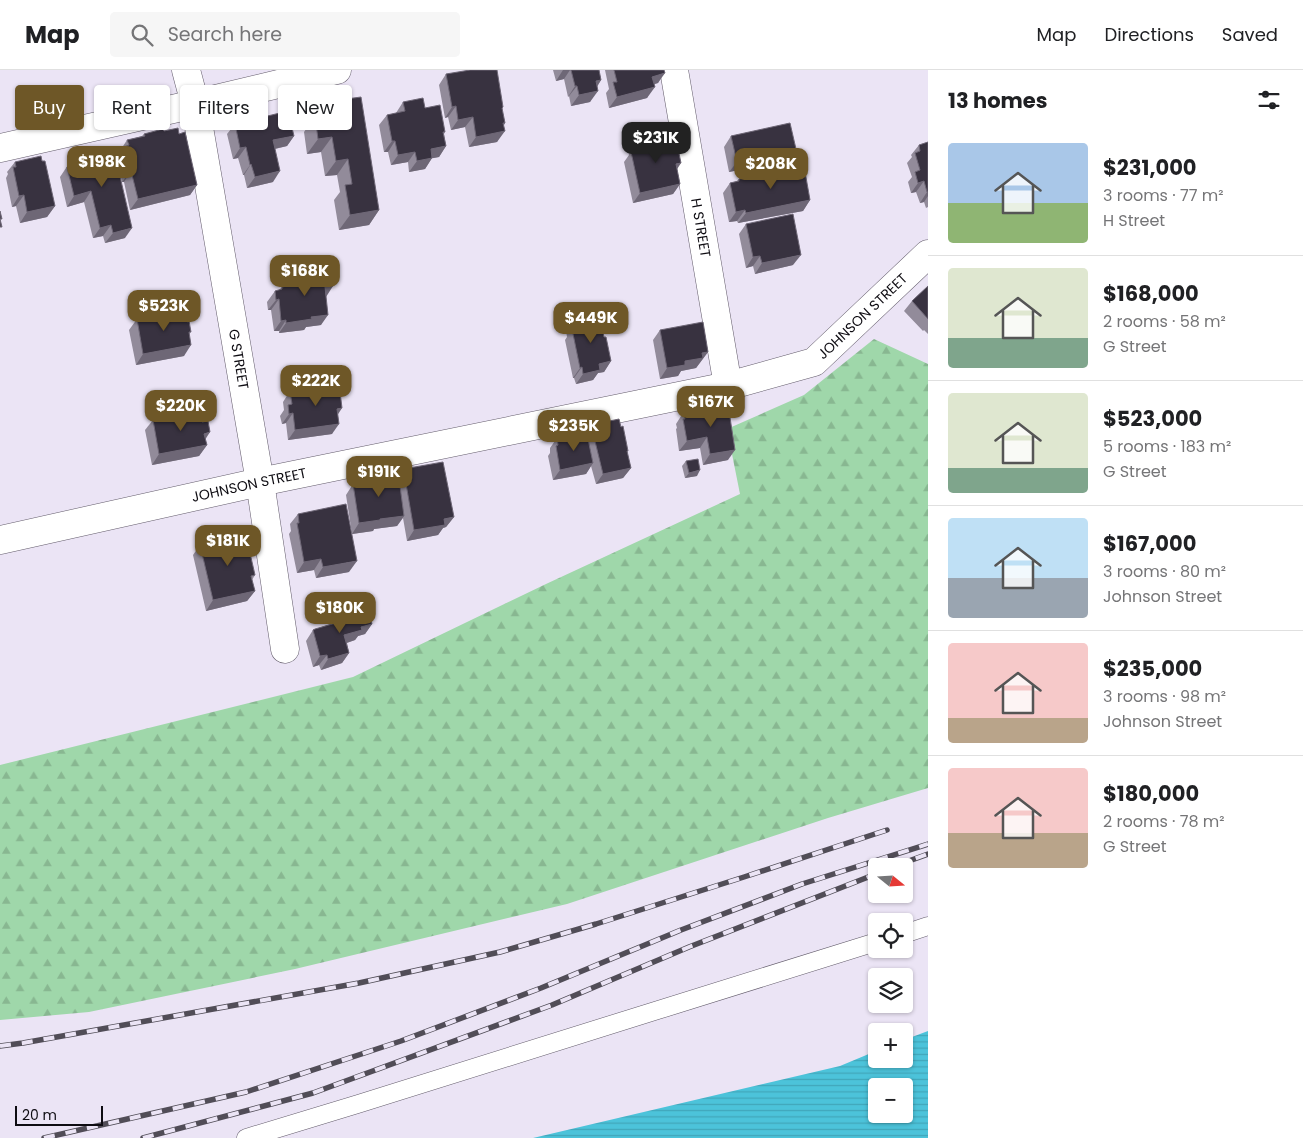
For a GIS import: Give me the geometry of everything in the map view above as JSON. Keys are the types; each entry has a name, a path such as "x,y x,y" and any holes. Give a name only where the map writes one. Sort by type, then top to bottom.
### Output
{"street":[{"name":"G STREET","path":"186,70 190,85"},
{"path":"268,87 337,70"},
{"name":"H STREET","path":"674,70 728,386"},
{"path":"0,148 180,107"},
{"name":"G STREET","path":"199,130 260,482 285,649"},
{"name":"JOHNSON STREET","path":"0,540 260,482 728,386 814,362 928,254"}],"lane":[{"path":"913,931 928,926"},
{"path":"246,1138 868,944"}],"green space":[{"path":"874,339 928,364 928,788 828,818 567,904 295,969 89,1012 0,1020 0,765 353,677 546,584 740,494 727,429 804,395"}],"water":[{"path":"928,1031 928,1138 533,1138 840,1066 868,1054 868,1068 913,1068 913,1037"}],"building":[{"path":"470,70 497,70 505,131 476,137 473,117 458,120 456,106 452,107 446,74"},
{"path":"571,70 599,70 601,80 596,81 598,91 579,95"},
{"path":"614,70 664,70 665,73 652,77 655,87 617,97 613,82 617,82"},
{"path":"361,97 379,210 350,215 345,185 352,184 348,159 336,161 332,137 318,139 317,130 352,130 352,98"},
{"path":"423,98 425,108 440,105 446,146 431,149 432,158 417,161 415,152 398,155 395,141 392,141 387,115 405,111 403,102"},
{"path":"278,113 278,130 293,130 294,136 273,140 280,171 255,177 246,147 240,148 236,130 268,130 268,116"},
{"path":"790,123 799,162 777,167 774,153 737,162 731,136"},
{"path":"178,128 179,134 185,132 197,185 138,199 124,147 129,145 127,140 145,136 144,134 159,130"},
{"path":"657,135 659,146 672,143 672,145 677,144 681,163 676,164 680,184 640,193 631,152 638,150 636,139"},
{"path":"928,142 927,192 924,181 918,183 915,172 920,170 915,153 920,151 919,145"},
{"path":"111,149 112,155 115,155 132,228 113,233 111,225 100,228 91,191 74,196 67,167 73,165 72,159"},
{"path":"41,156 42,161 45,161 55,206 27,212 24,195 19,196 13,167 16,167 15,162"},
{"path":"804,166 810,200 746,213 745,210 736,212 730,183 739,181 739,179"},
{"path":"793,214 801,255 762,263 760,256 753,257 746,224"},
{"path":"331,271 333,286 325,287 328,315 286,323 286,320 281,321 279,299 276,300 275,291 282,289 282,287 293,285 292,276"},
{"path":"928,286 928,319 912,301"},
{"path":"184,310 187,322 189,321 191,345 143,354 137,319"},
{"path":"599,314 611,361 599,364 600,370 583,374 572,329 575,329 573,320"},
{"path":"703,322 708,352 702,353 703,358 685,361 685,365 667,368 660,330"},
{"path":"339,384 342,408 337,409 339,424 295,430 293,413 289,414 288,405 292,404 290,391"},
{"path":"721,401 725,412 729,411 735,450 710,454 707,437 687,441 683,413 715,408 713,402"},
{"path":"200,411 202,422 208,421 210,432 204,434 207,445 159,454 153,420"},
{"path":"619,419 621,427 623,426 631,468 603,474 593,433 601,431 600,423"},
{"path":"583,433 584,440 588,439 593,463 560,470 556,446 558,445 557,438"},
{"path":"698,459 700,470 689,473 686,461"},
{"path":"443,462 454,517 444,519 445,525 414,530 405,478 411,477 409,468"},
{"path":"398,471 404,516 359,523 353,484 372,481 371,475"},
{"path":"346,504 357,561 323,567 321,559 304,562 297,523 299,523 298,514"},
{"path":"232,535 234,543 247,540 255,575 251,576 255,591 213,600 200,545"},
{"path":"357,611 358,615 369,612 372,624 361,627 362,630 344,635 349,653 328,659 327,655 320,656 313,630 336,623 335,618"}],"railway":[{"path":"0,1046 359,983 500,952 596,924 887,830"},
{"path":"44,1138 246,1092 401,1041 541,988 681,930 802,884 928,844"},
{"path":"913,859 928,854"},
{"path":"143,1138 313,1093 552,1005 689,947 868,877"}]}
